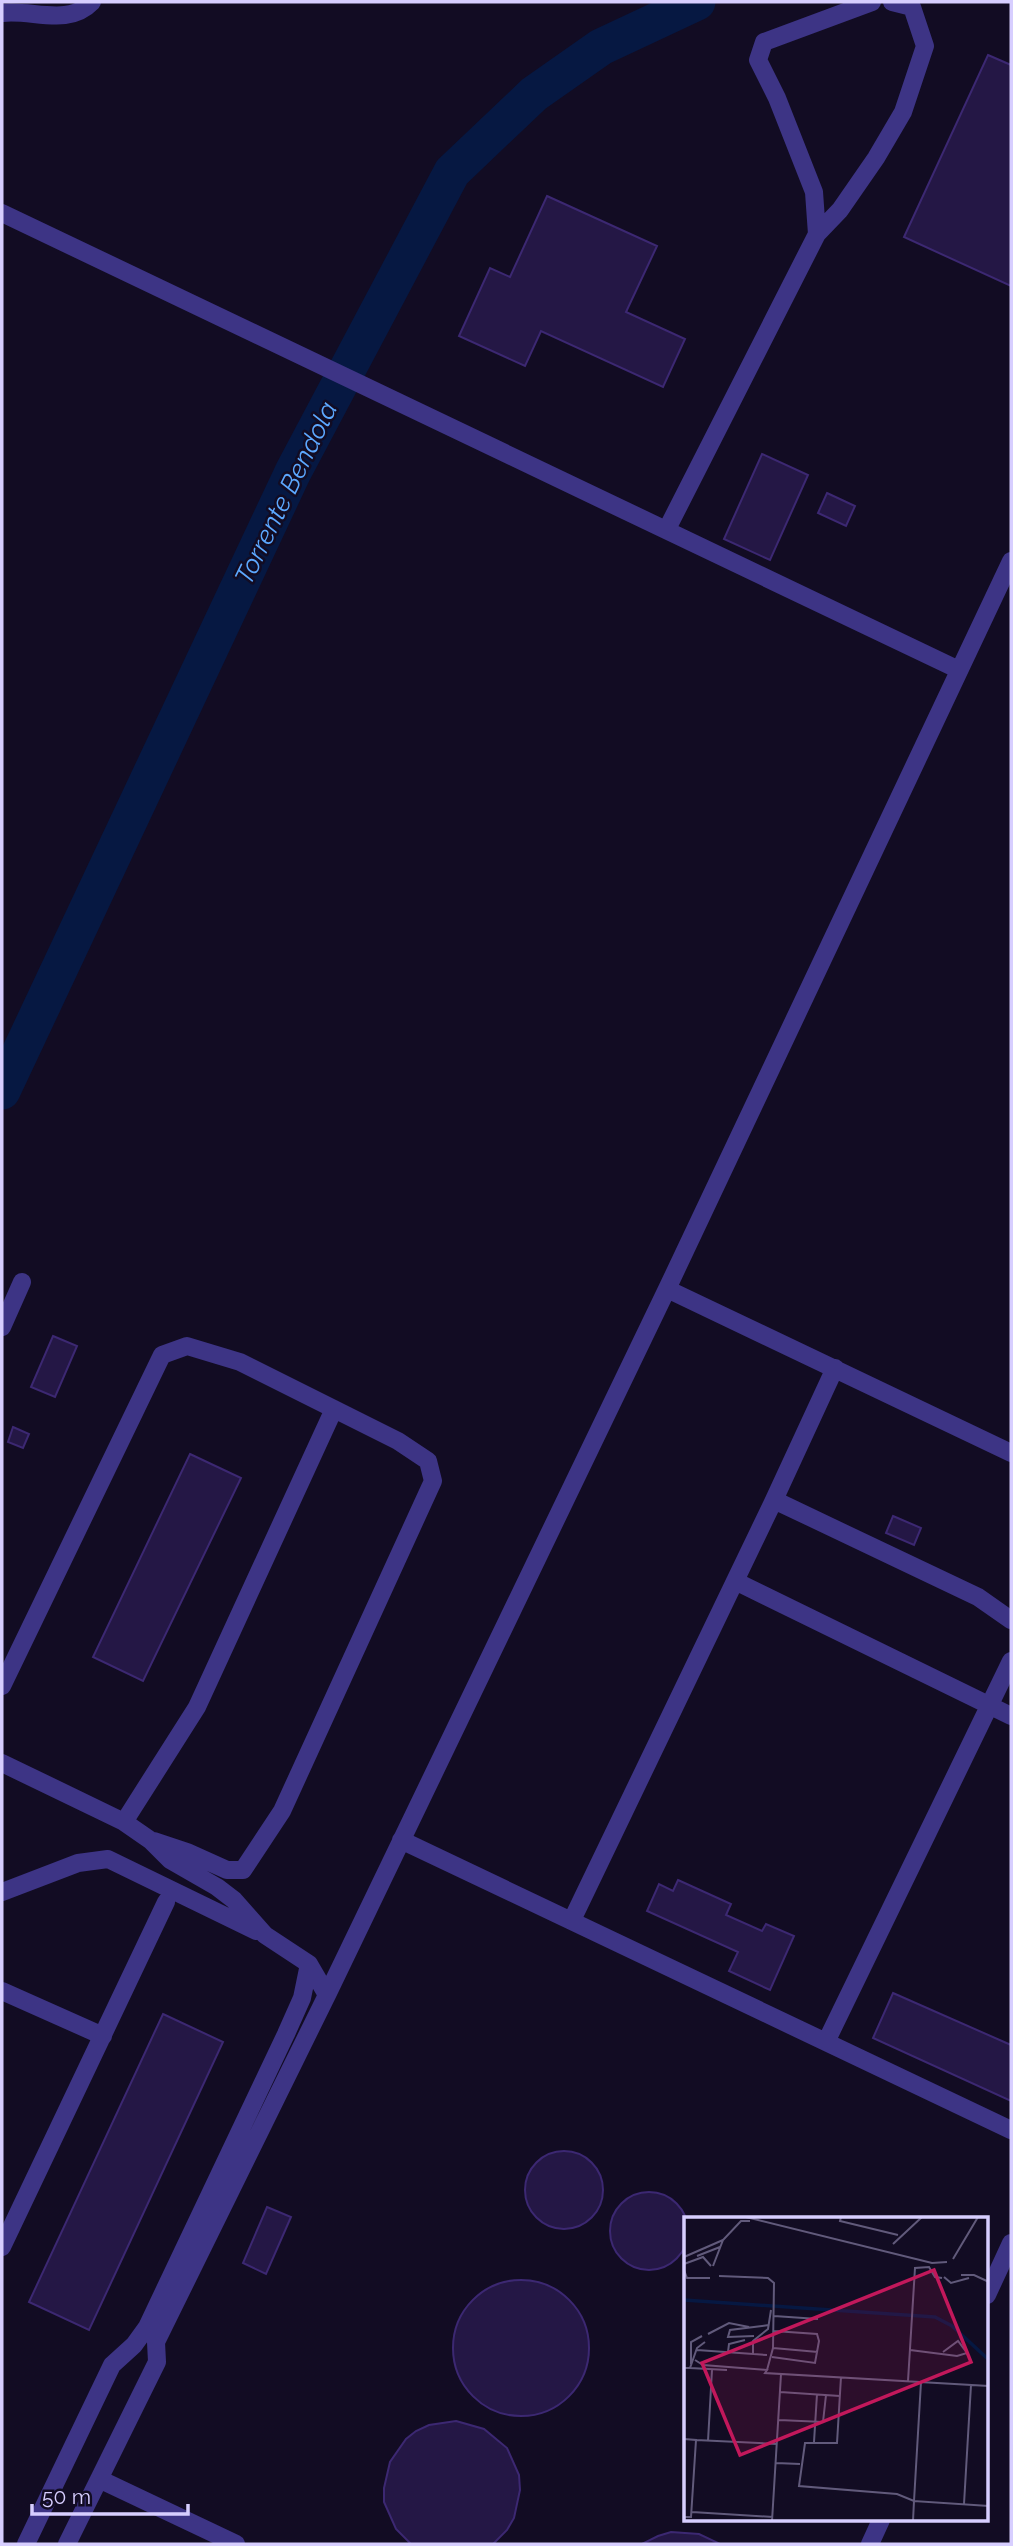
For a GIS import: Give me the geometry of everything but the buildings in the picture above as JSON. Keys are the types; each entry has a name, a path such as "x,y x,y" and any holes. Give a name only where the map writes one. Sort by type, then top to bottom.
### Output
{"street":[{"path":"2,13 55,16 75,14 92,2"},
{"path":"817,234 814,192 777,98 758,60 764,42 872,2"},
{"path":"667,529 817,234 840,210 876,158 903,112 925,46 912,7 892,2"},
{"path":"2,213 959,670"},
{"path":"67,2544 157,2362 156,2342 327,1995 667,1289 1011,561"},
{"path":"2,1327 22,1282"},
{"path":"667,1289 1011,1453"},
{"path":"2,1686 162,1355 187,1346 240,1362 398,1441 428,1461 433,1481 282,1811 243,1870 227,1870 187,1852 150,1840"},
{"path":"572,1920 835,1368"},
{"path":"124,1822 197,1707 334,1409"},
{"path":"774,1500 978,1597 1011,1620"},
{"path":"735,1581 1011,1716"},
{"path":"826,2042 1011,1661"},
{"path":"2,1763 124,1822 150,1840 170,1860 234,1900 265,1935"},
{"path":"401,1840 1011,2130"},
{"path":"2,1892 78,1863 108,1859 282,1944 309,1964 327,1995"},
{"path":"2,2247 166,1902"},
{"path":"26,2544 111,2365 134,2345 147,2327 286,2034 302,1998 309,1964"},
{"path":"2,1991 103,2036"},
{"path":"988,2293 1011,2243"},
{"path":"99,2479 236,2544"},
{"path":"870,2544 880,2522"}],"waterway":[{"name":"Torrente Bendola","path":"2,1091 293,472 452,172 534,94 601,47 697,2"}]}
